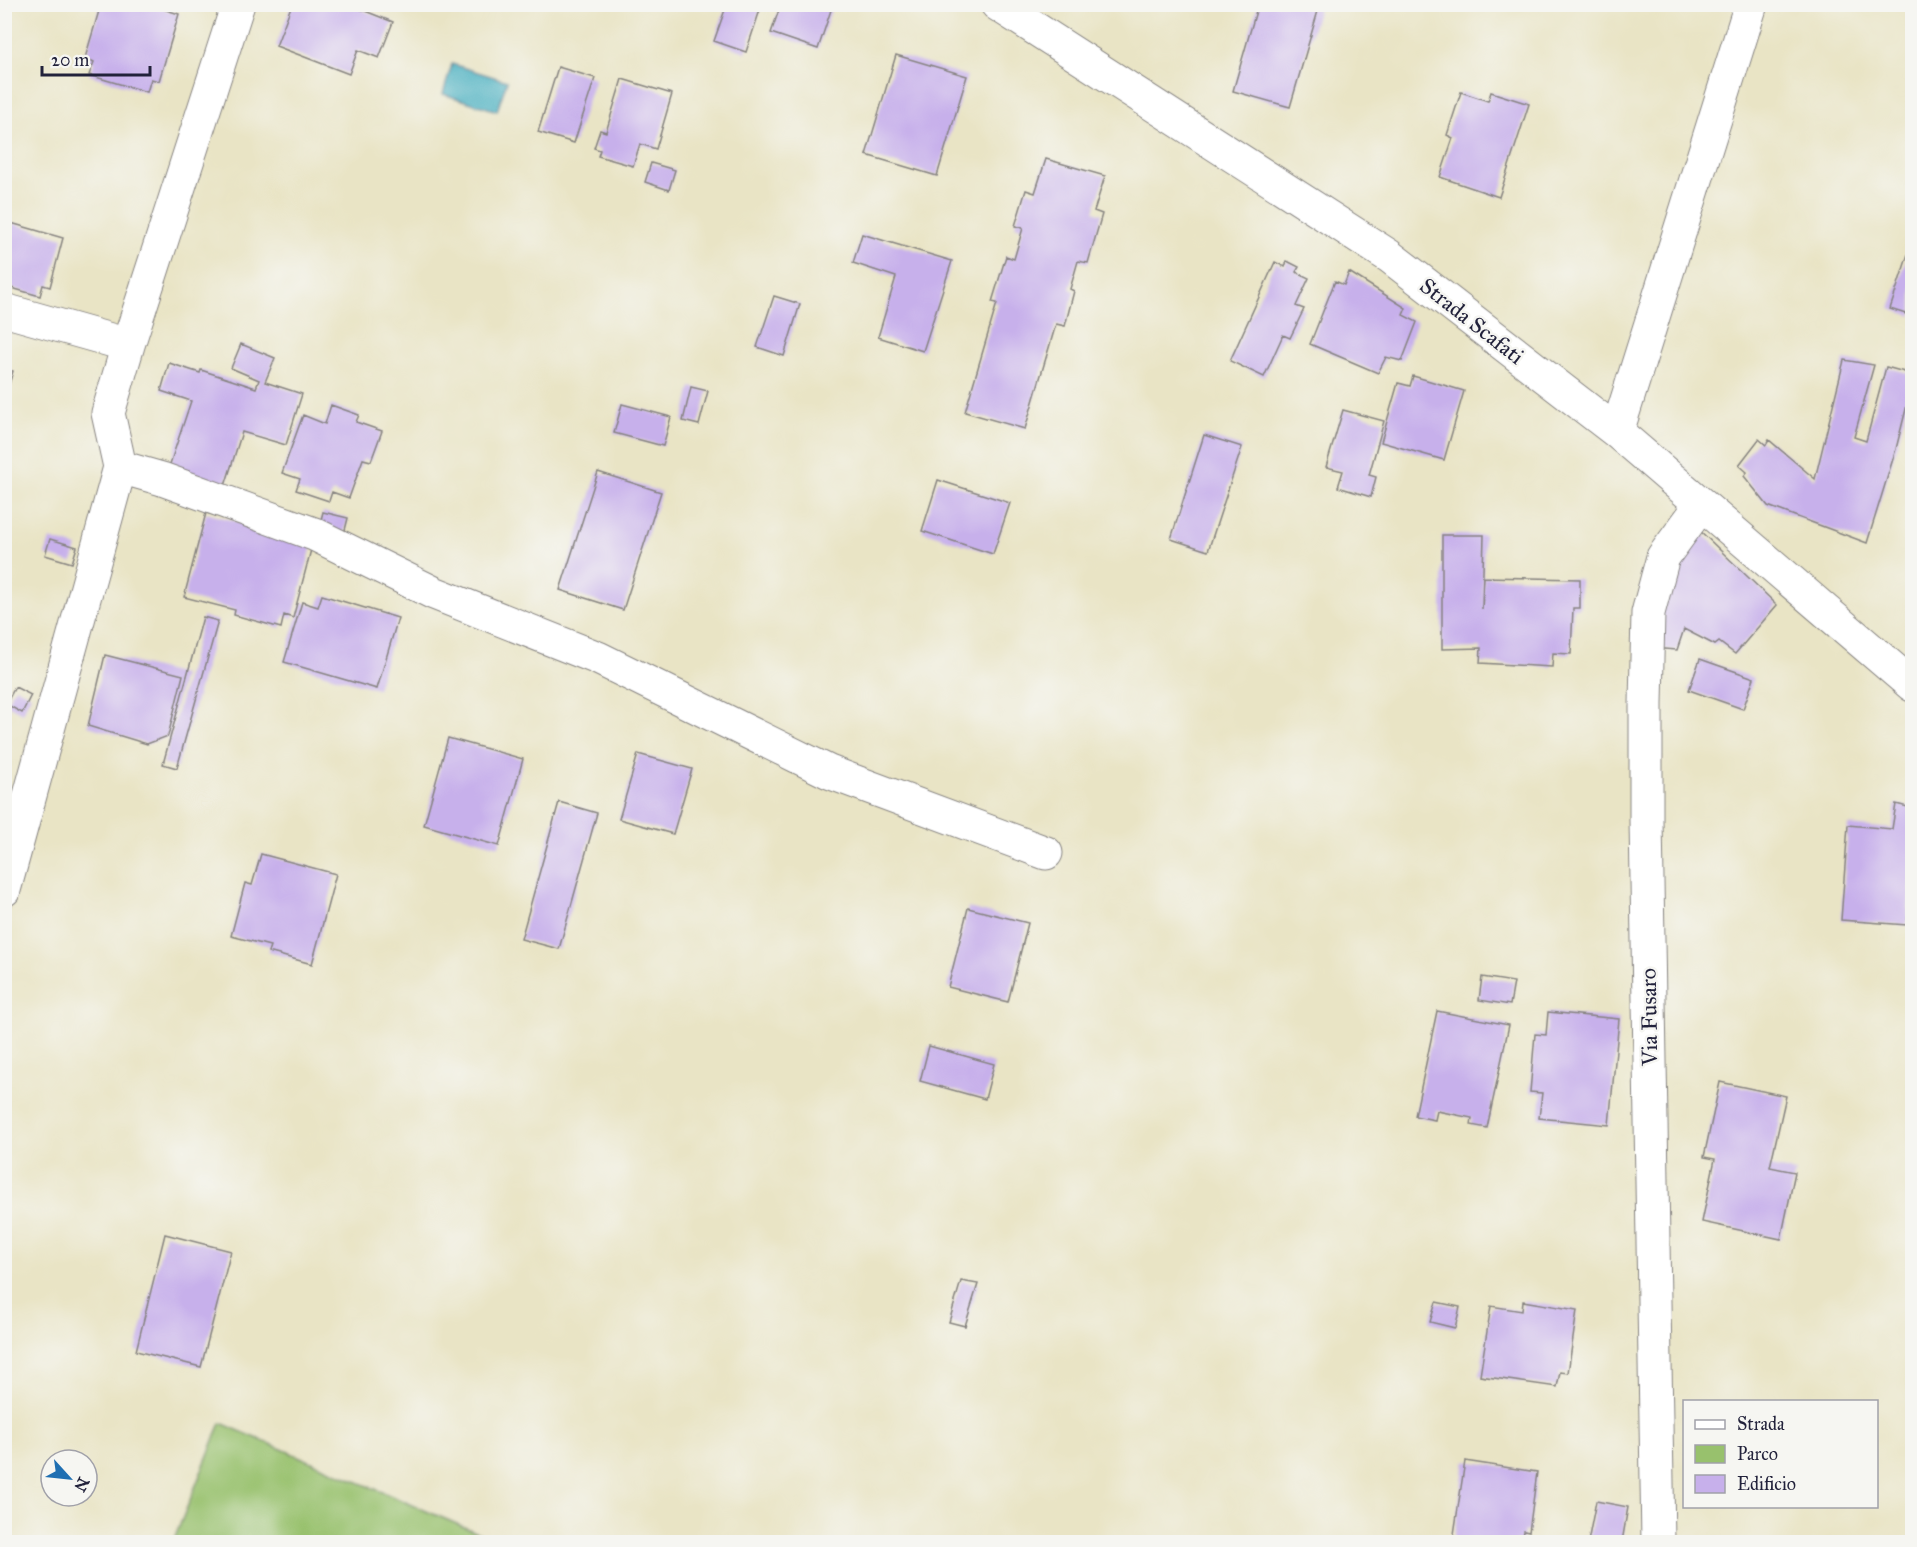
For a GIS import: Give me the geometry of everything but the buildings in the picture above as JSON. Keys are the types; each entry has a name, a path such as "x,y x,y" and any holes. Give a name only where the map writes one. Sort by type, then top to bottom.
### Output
{"street":[{"path":"4,890 120,467 108,413 238,4"},
{"name":"Strada Scafati","path":"997,4 1389,256 1617,432 1912,685"},
{"path":"1617,432 1751,4"},
{"path":"4,310 128,345"},
{"path":"120,467 162,479 314,534 434,592 598,658 829,772 1046,853"},
{"name":"Via Fusaro","path":"1658,1542 1646,820 1648,613 1663,557 1701,505"}],"green space":[{"path":"221,1423 499,1542 173,1542"}],"water":[{"path":"452,64 507,81 497,111 443,94"}]}
